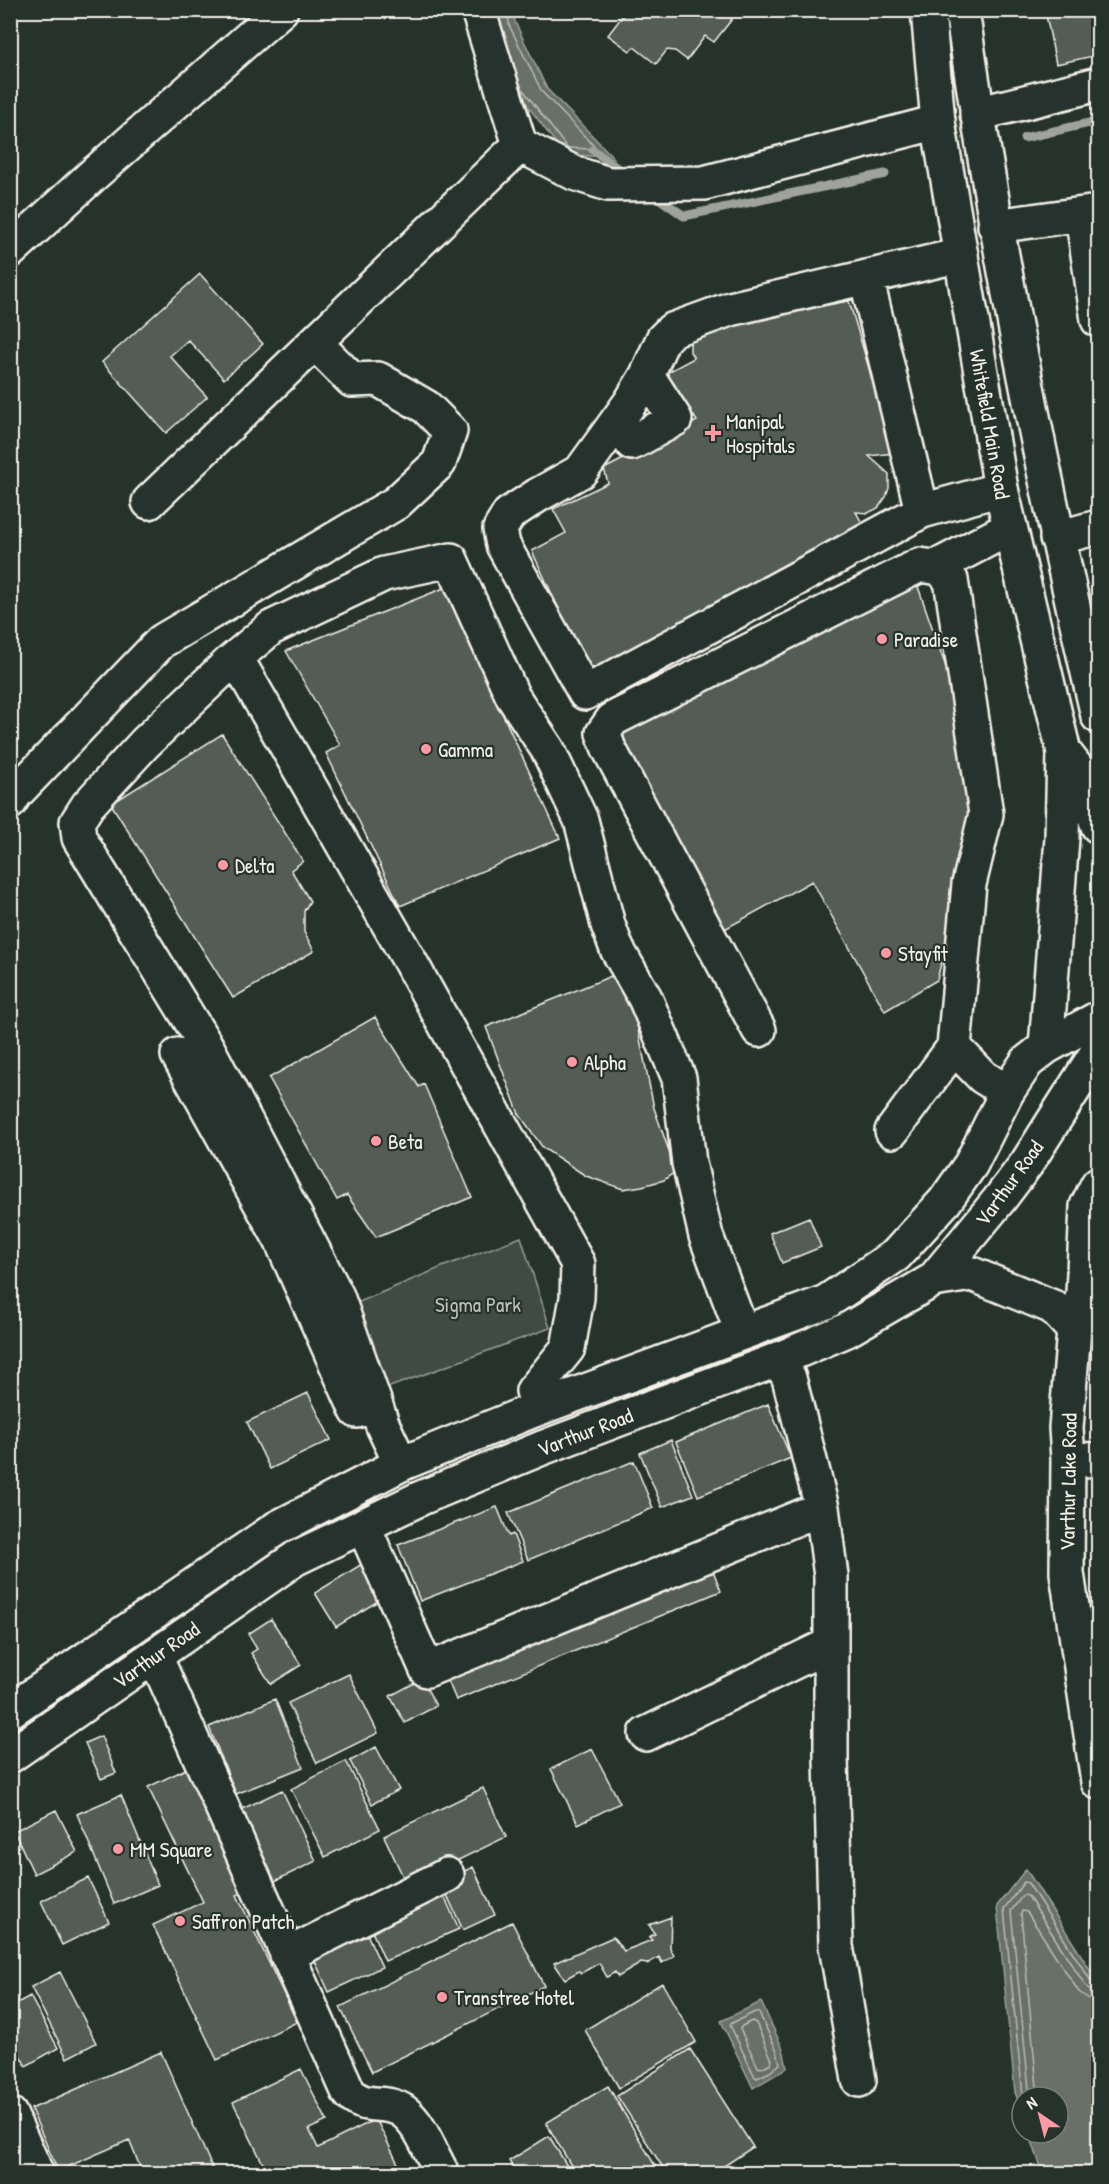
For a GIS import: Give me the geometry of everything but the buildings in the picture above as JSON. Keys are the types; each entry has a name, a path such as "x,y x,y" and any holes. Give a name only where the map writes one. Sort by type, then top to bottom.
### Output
{"main road":[{"path":"10,251 281,10"},
{"path":"478,10 520,145 574,173 608,184 704,183 938,122"},
{"name":"Whitefield Main Road","path":"928,10 938,122 1000,489 1064,752 1078,770 1098,826"},
{"name":"Whitefield Main Road","path":"962,10 995,226 1057,538 1098,716"},
{"path":"978,124 1098,84"},
{"path":"978,124 1098,106"},
{"path":"149,502 520,145"},
{"path":"995,226 1090,214 1098,320"},
{"path":"960,255 730,309 672,330 663,339 647,375 582,471 509,514 500,529 503,545 548,615 585,693 922,511 1000,489"},
{"path":"866,277 922,511"},
{"path":"13,798 162,640 396,503 439,463 450,431 426,407 378,379 352,380 315,343"},
{"path":"617,421 632,443 675,418 647,375"},
{"path":"1057,538 1098,527"},
{"path":"936,567 1010,528"},
{"path":"393,1468 383,1425 337,1296 208,1049 79,837 77,822 88,805 145,743 271,628 384,574 451,560 513,697 548,750 581,820 608,925 617,949 645,998 679,1078 689,1163 706,1236 742,1332"},
{"path":"759,1030 609,749 603,733 613,719 909,570 920,565 939,568 951,580 986,814 969,884 954,1047 892,1131"},
{"path":"236,658 407,956 578,1264 577,1298 568,1348 533,1391"},
{"path":"1046,1047 1062,838 1064,752"},
{"name":"Varthur Road","path":"10,1711 277,1528 393,1468 534,1410 826,1302 896,1255 945,1201 971,1164 1007,1092 1028,1062 1046,1047 1098,1034"},
{"name":"Varthur Road","path":"10,1756 296,1558 421,1498 542,1448 779,1359 847,1330 933,1280 1027,1163 1098,1034"},
{"path":"954,1047 983,1077 1007,1092"},
{"path":"178,1054 281,1240 393,1468"},
{"name":"Varthur Lake Road","path":"1098,1184 1087,1206 1083,1294 1074,1330 1066,1428 1083,1459 1067,1573 1098,1782"},
{"path":"933,1280 972,1274 1053,1307 1074,1330"},
{"path":"779,1359 789,1378 822,1508 831,1576 831,1758 836,1946 859,2080"},
{"path":"365,1524 370,1541 427,1670 822,1508"},
{"path":"646,1734 831,1644"},
{"path":"155,1656 342,2080 353,2099 366,2104 384,2104 404,2112 415,2124 441,2171"},
{"path":"287,1955 447,1875"},
{"path":"10,2114 37,2174"}],"green space":[{"name":"Sigma Park","path":"521,1237 550,1328 387,1388 352,1305"}],"water":[{"path":"486,11 513,11 515,22 547,89 614,158 564,154 514,88"},
{"path":"1026,1869 1098,1982 1098,2173 1043,2173 1033,2145 1070,2145 1070,2085 1014,2085 997,1906"},
{"path":"761,2002 783,2049 787,2068 753,2088 721,2021"}],"waterway":[{"path":"1024,138 1098,121"},
{"path":"593,150 625,174"},
{"path":"653,194 684,216 885,174"}],"place":[{"name":"Manipal Hospitals","path":"713,433"},
{"name":"Paradise","path":"882,639"},
{"name":"Gamma","path":"426,749"},
{"name":"Delta","path":"223,865"},
{"name":"Stayfit","path":"886,953"},
{"name":"Alpha","path":"572,1062"},
{"name":"Beta","path":"376,1141"},
{"name":"MM Square","path":"118,1849"},
{"name":"Saffron Patch","path":"180,1921"},
{"name":"Transtree Hotel","path":"442,1997"}]}
